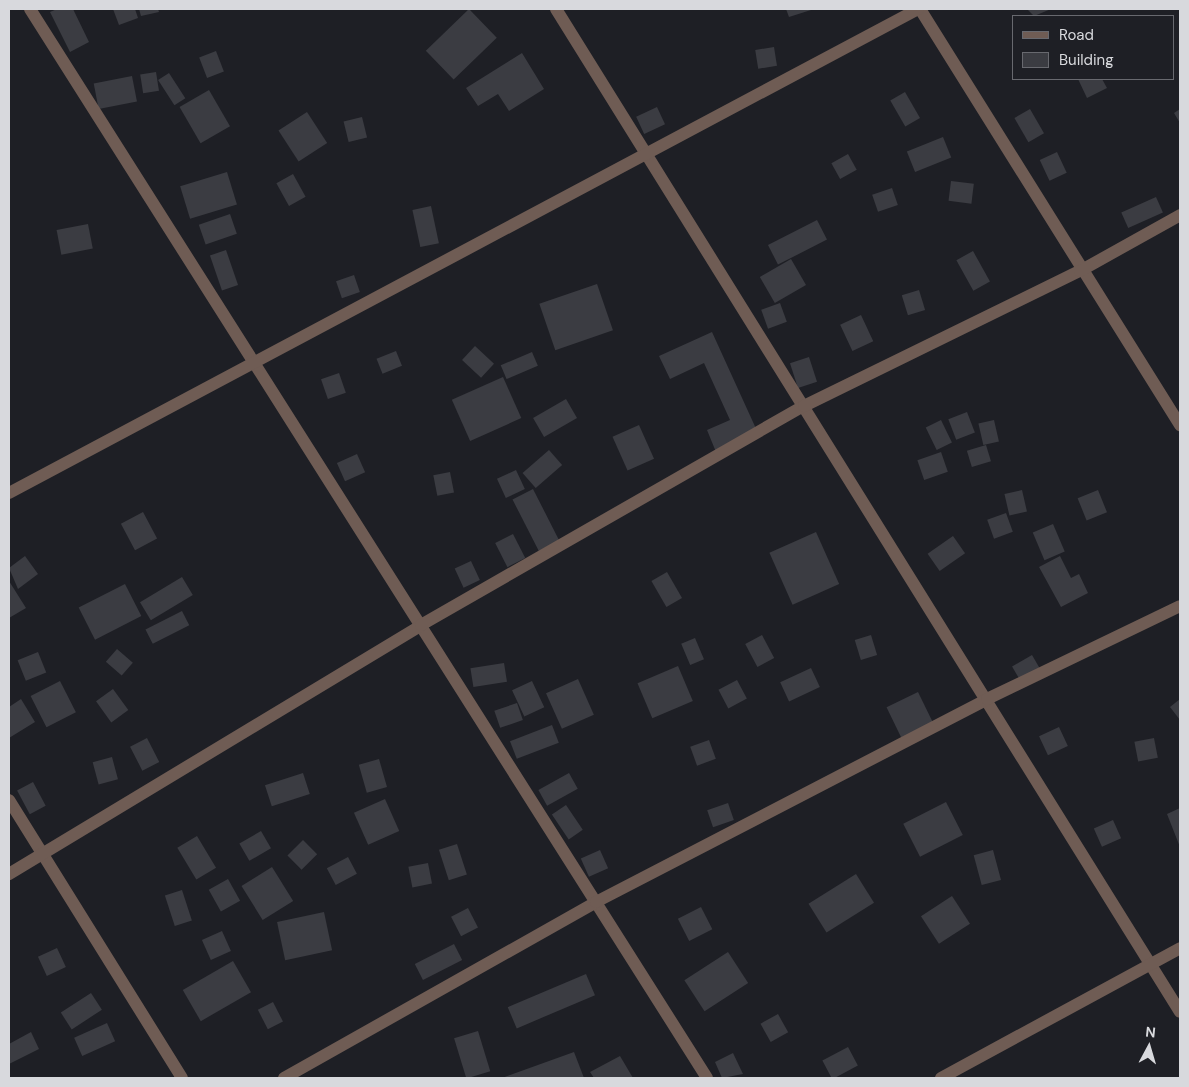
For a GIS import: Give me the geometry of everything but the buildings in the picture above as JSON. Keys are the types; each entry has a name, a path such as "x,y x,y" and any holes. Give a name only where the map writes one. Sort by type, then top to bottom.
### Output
{"street":[{"path":"30,9 707,1078"},
{"path":"556,9 1180,1012"},
{"path":"9,493 252,360 919,9 1080,271 1180,425"},
{"path":"9,874 421,625 804,406 1080,271 1180,215"},
{"path":"284,1078 596,902 987,699 1180,606"},
{"path":"9,800 182,1078"},
{"path":"941,1078 1180,948"}]}
